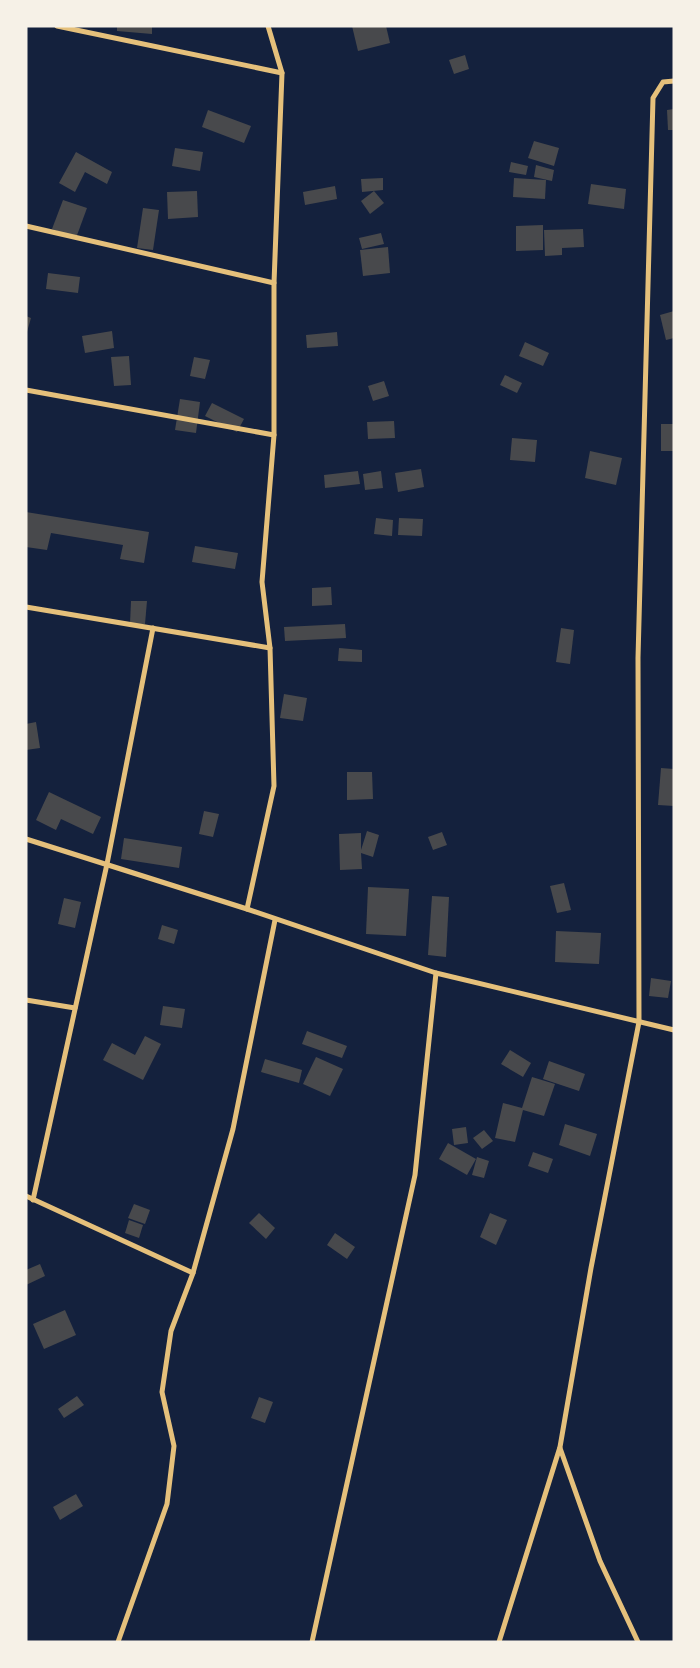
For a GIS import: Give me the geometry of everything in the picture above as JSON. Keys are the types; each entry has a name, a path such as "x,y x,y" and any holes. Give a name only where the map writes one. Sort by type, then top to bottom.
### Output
{"street":[{"path":"57,26 282,73"},
{"path":"247,909 274,786 270,648 262,582 274,435 274,283 282,73 268,26"},
{"path":"499,1642 560,1447 593,1258 639,1022 638,658 653,98 663,82 674,81"},
{"path":"26,226 274,283"},
{"path":"26,390 274,435"},
{"path":"26,607 270,648"},
{"path":"33,1200 107,864 153,628"},
{"path":"26,839 247,909 436,973 674,1030"},
{"path":"118,1642 167,1504 174,1446 162,1392 171,1331 193,1273 233,1129 275,920"},
{"path":"312,1642 415,1175 436,973"},
{"path":"26,1000 75,1008"},
{"path":"26,1196 193,1273"},
{"path":"560,1447 600,1561 638,1642"}],"building":[{"path":"117,26 152,26 152,34 117,31"},
{"path":"352,26 386,26 390,43 358,51"},
{"path":"465,55 469,69 454,74 449,60"},
{"path":"674,109 674,130 668,130 667,110"},
{"path":"208,110 251,126 244,143 202,127"},
{"path":"534,141 559,148 554,166 528,158"},
{"path":"175,148 203,152 200,171 172,166"},
{"path":"76,152 112,172 107,184 85,172 75,192 59,183"},
{"path":"511,162 528,166 526,175 509,172"},
{"path":"536,165 554,170 552,181 534,177"},
{"path":"383,178 383,190 362,192 361,179"},
{"path":"514,178 546,180 545,199 513,197"},
{"path":"591,184 626,189 624,209 588,204"},
{"path":"335,186 337,199 305,205 303,192"},
{"path":"197,191 198,217 168,219 167,192"},
{"path":"374,191 384,203 370,214 361,201"},
{"path":"63,200 87,208 76,238 52,229"},
{"path":"143,208 159,210 153,250 137,248"},
{"path":"543,225 543,250 516,251 516,226"},
{"path":"583,229 584,247 562,248 562,255 545,256 544,230"},
{"path":"381,233 384,244 362,249 359,238"},
{"path":"388,247 390,273 363,276 360,250"},
{"path":"48,273 80,277 78,293 46,289"},
{"path":"674,311 674,338 666,340 660,315"},
{"path":"26,316 31,318 27,332 26,332"},
{"path":"112,331 114,348 85,353 82,336"},
{"path":"337,332 338,346 307,348 306,335"},
{"path":"525,342 549,353 543,366 519,356"},
{"path":"129,356 131,385 114,386 111,357"},
{"path":"194,357 210,360 205,379 190,376"},
{"path":"505,375 522,383 517,393 500,385"},
{"path":"384,381 389,396 373,401 368,386"},
{"path":"180,399 200,402 196,433 175,430"},
{"path":"212,403 244,419 237,432 205,416"},
{"path":"394,421 395,438 368,439 367,422"},
{"path":"661,424 674,424 674,451 661,451"},
{"path":"512,438 537,440 535,462 510,460"},
{"path":"590,451 622,458 616,485 585,478"},
{"path":"421,469 424,487 398,492 395,473"},
{"path":"358,471 360,484 325,488 324,475"},
{"path":"381,471 383,488 365,490 363,474"},
{"path":"26,512 149,532 144,563 120,559 123,545 51,533 47,550 26,547"},
{"path":"376,518 393,520 392,536 374,534"},
{"path":"399,518 423,519 422,536 398,535"},
{"path":"195,546 238,553 235,569 192,562"},
{"path":"331,587 332,605 312,606 312,588"},
{"path":"131,601 147,601 145,624 130,624"},
{"path":"345,624 346,638 285,641 284,627"},
{"path":"561,628 574,630 570,664 556,662"},
{"path":"339,648 362,650 362,662 338,661"},
{"path":"284,694 307,698 303,721 280,718"},
{"path":"36,722 40,748 26,750 26,724"},
{"path":"661,768 674,769 674,806 658,805"},
{"path":"347,772 372,772 373,799 347,800"},
{"path":"49,792 101,817 93,834 61,819 56,830 36,820"},
{"path":"204,811 219,814 213,837 199,834"},
{"path":"367,831 379,835 373,857 361,853 362,869 340,870 339,834 361,833 361,850"},
{"path":"442,832 447,845 433,850 428,837"},
{"path":"124,838 182,847 179,868 121,859"},
{"path":"564,883 571,910 557,913 550,886"},
{"path":"368,887 409,889 406,936 366,934"},
{"path":"432,896 449,897 446,957 428,955"},
{"path":"64,898 81,902 75,928 58,924"},
{"path":"162,925 178,930 174,944 158,939"},
{"path":"556,931 601,933 599,964 555,962"},
{"path":"651,978 671,981 668,998 649,996"},
{"path":"163,1006 185,1009 182,1028 160,1025"},
{"path":"307,1031 347,1046 342,1058 302,1044"},
{"path":"145,1036 161,1044 143,1080 103,1060 112,1043 135,1055"},
{"path":"510,1050 531,1063 523,1077 501,1064"},
{"path":"316,1057 343,1069 330,1096 303,1084"},
{"path":"265,1059 302,1070 299,1083 261,1072"},
{"path":"549,1061 585,1074 579,1091 543,1079"},
{"path":"532,1077 555,1084 544,1116 523,1110 515,1142 495,1138 503,1103 522,1108"},
{"path":"565,1124 597,1134 590,1156 559,1145"},
{"path":"466,1127 468,1143 454,1145 452,1129"},
{"path":"484,1130 493,1141 482,1149 473,1138"},
{"path":"448,1143 476,1159 467,1175 439,1159"},
{"path":"533,1152 553,1159 548,1173 528,1166"},
{"path":"477,1157 489,1161 484,1178 472,1175"},
{"path":"134,1204 150,1210 145,1224 128,1218"},
{"path":"259,1213 275,1228 266,1239 249,1223"},
{"path":"490,1213 507,1220 496,1245 480,1237"},
{"path":"129,1220 143,1225 139,1238 125,1233"},
{"path":"335,1233 355,1247 347,1259 327,1245"},
{"path":"40,1264 45,1276 26,1285 26,1270"},
{"path":"65,1310 76,1335 44,1349 33,1324"},
{"path":"77,1396 84,1405 64,1418 58,1409"},
{"path":"259,1397 273,1402 265,1423 251,1418"},
{"path":"76,1494 83,1506 60,1520 53,1507"}]}
